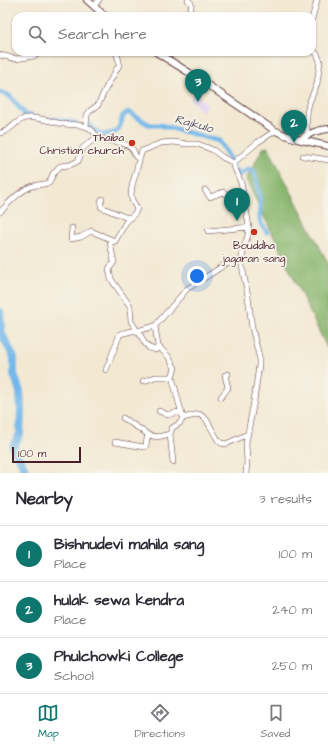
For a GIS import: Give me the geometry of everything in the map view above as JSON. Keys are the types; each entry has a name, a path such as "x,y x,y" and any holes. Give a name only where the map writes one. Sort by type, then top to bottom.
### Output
{"street":[{"path":"87,0 101,12"},
{"path":"94,6 99,0"},
{"path":"188,0 192,3 189,12"},
{"path":"314,12 317,0"},
{"path":"307,135 306,113 317,84 320,61 316,53"},
{"path":"0,55 16,59 34,56"},
{"path":"86,126 87,115 98,106 119,65 117,56"},
{"path":"167,56 274,130 283,135 328,146"},
{"path":"0,133 8,131 16,123 26,118 86,126 92,129 97,138"},
{"path":"301,139 307,135 328,129"},
{"path":"246,473 246,443 254,401 259,356 252,328 242,260 243,250 248,235 248,228 241,183 234,163 238,158 274,130"},
{"path":"0,212 21,192 38,184 44,185 49,183 53,174 60,166 70,165 78,161 82,149 97,138 122,143 129,146 139,159"},
{"path":"158,346 156,350 148,348 141,336 136,331 131,320 130,306 111,280 109,269 114,262 110,243 114,241 126,222 136,213 137,209 131,195 132,186 142,151 161,143 174,142 198,144 213,150 222,157 234,163"},
{"path":"303,156 328,160"},
{"path":"205,190 210,197 223,192 226,194 243,196"},
{"path":"102,199 100,202 101,207 131,218"},
{"path":"72,228 71,239 81,237 91,231 114,241"},
{"path":"208,231 248,228"},
{"path":"106,370 120,334 155,326 187,289 226,264 235,263 242,260"},
{"path":"155,326 158,346 168,356 175,368 172,377 183,418"},
{"path":"221,397 228,388 225,375 228,374"},
{"path":"143,381 155,377 172,377"},
{"path":"159,411 168,415 181,411"},
{"path":"173,462 170,434 172,428 180,423 183,418 199,414 206,419 221,443 226,444 248,434"},
{"path":"123,418 149,435 157,437 170,434"},
{"path":"115,442 144,447 146,446 149,435"}],"shaded area":[{"path":"195,93 208,105 202,111 189,99"}],"green space":[{"path":"268,147 328,263 328,350 246,179 263,148"}],"water":[{"path":"290,121 301,122 299,132 286,128"}],"waterway":[{"name":"Rajkulo","path":"0,92 10,96 25,115 32,116"},
{"name":"Rajkulo","path":"89,125 101,135 111,134 118,129 123,116 128,112 150,125 160,125 219,141 233,164"},
{"name":"Rajkulo","path":"52,119 76,123"},
{"name":"Rajkulo","path":"237,171 239,175 249,169 254,171 260,198 261,224 267,232"},
{"path":"0,312 1,332 14,358 14,374 20,392 20,434 13,447 27,473"}],"place":[{"name":"Phulchowki College","path":"198,102"},
{"name":"Thaiba Christian church","path":"132,143"},
{"name":"hulak sewa kendra","path":"294,143"},
{"name":"Bishnudevi mahila sang","path":"237,221"},
{"name":"Bouddha jagaran sang","path":"254,232"}]}
